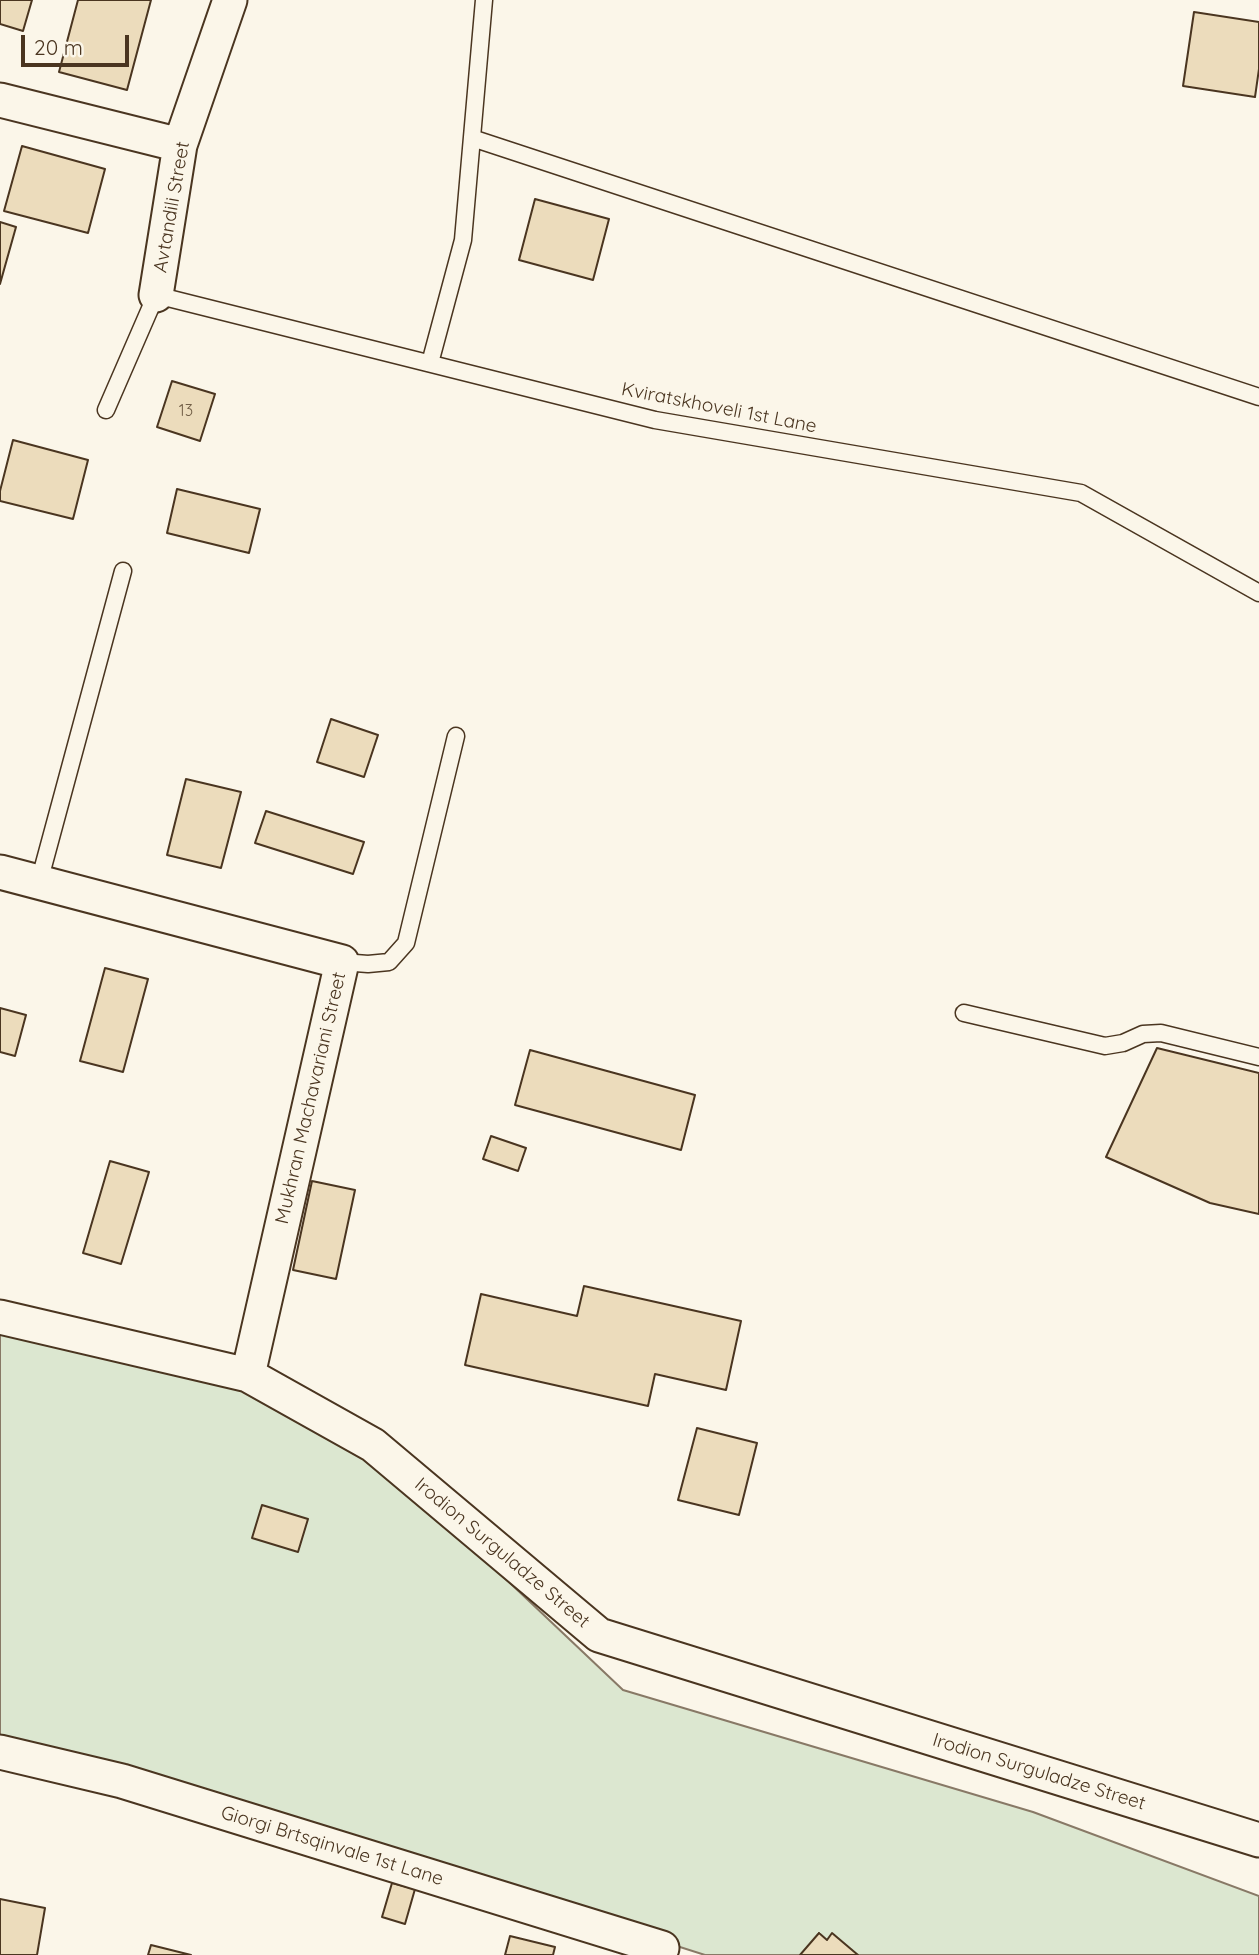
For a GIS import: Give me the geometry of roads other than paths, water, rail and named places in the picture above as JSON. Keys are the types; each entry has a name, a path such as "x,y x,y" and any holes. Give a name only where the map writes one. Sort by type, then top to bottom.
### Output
{"street":[{"name":"Avtandili Street","path":"156,295 180,145 230,0"},
{"path":"0,100 180,145"},
{"name":"Mukhran Machavariani Street","path":"0,872 342,962 248,1375"},
{"name":"Irodion Surguladze Street","path":"0,1317 248,1375 373,1445 598,1635 1259,1840"},
{"name":"Giorgi Brtsqinvale 1st Lane","path":"0,1752 122,1781 662,1948"}],"lane":[{"path":"430,363 463,240 484,0"},
{"path":"472,138 1259,397"},
{"path":"106,410 156,295"},
{"name":"Kviratskhoveli 1st Lane","path":"156,295 655,420 1081,493 1259,593"},
{"path":"39,882 123,571"},
{"path":"342,962 389,962 406,943 456,736"},
{"path":"964,1013 1105,1046 1123,1043 1143,1034 1161,1033 1259,1057"}]}
